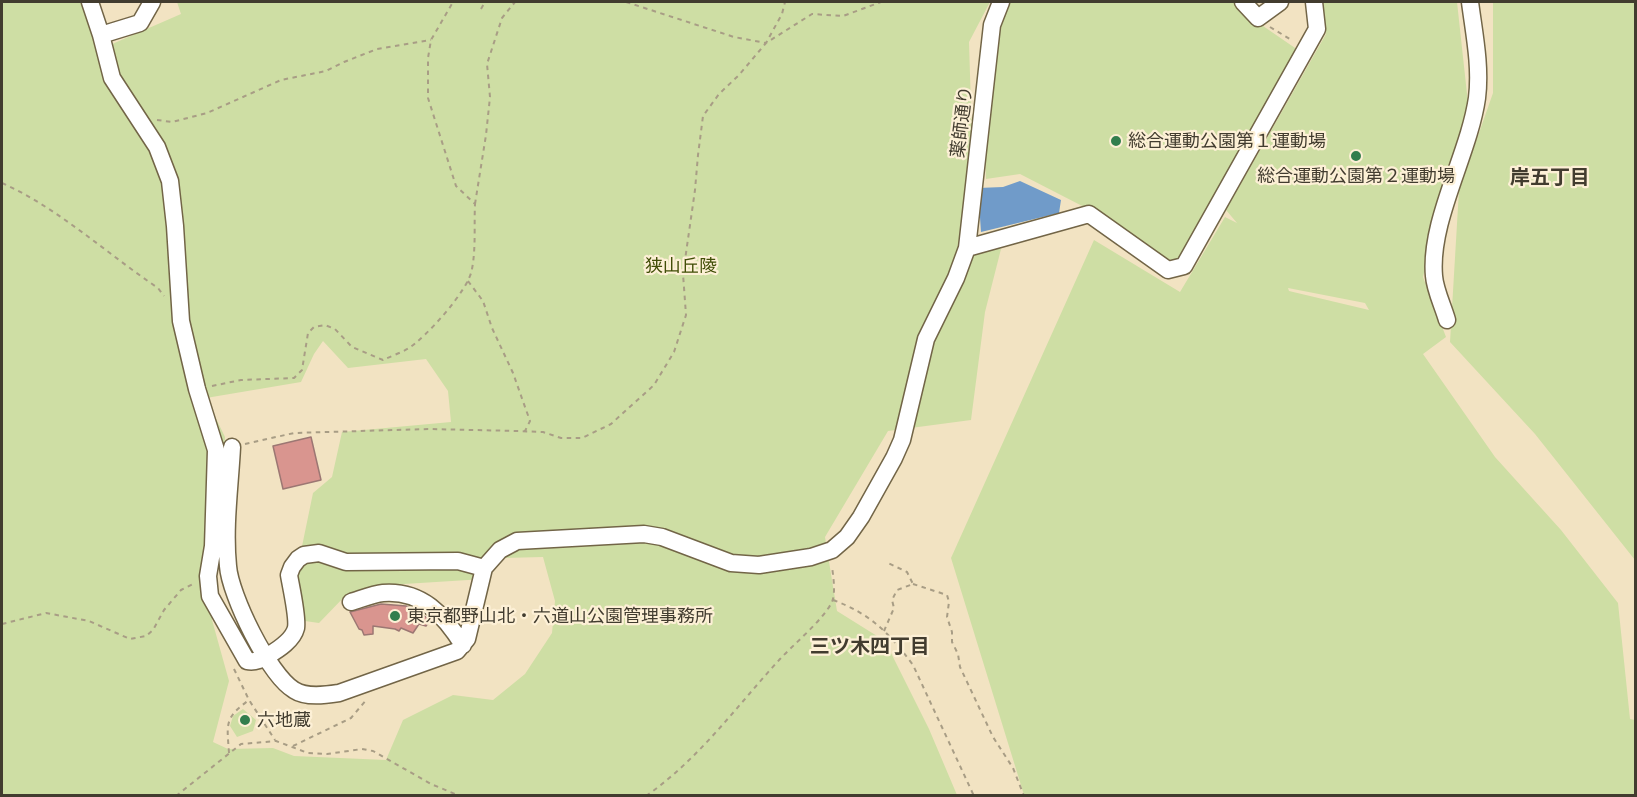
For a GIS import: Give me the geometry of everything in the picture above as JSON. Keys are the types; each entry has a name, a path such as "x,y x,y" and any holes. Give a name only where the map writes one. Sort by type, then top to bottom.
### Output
{"street":[{"path":"90,2 112,78 157,147 170,181 176,226 181,321 197,389 216,450 214,536 208,576 210,596 247,661 252,663 266,657 284,645 292,636 296,627 289,575 292,567 304,555 319,554 346,562 458,561 484,568"},
{"path":"101,34 140,23 152,2"},
{"name":"薬師通り","path":"831,550 847,537 861,517 894,458 902,440 926,339 956,278 967,248 992,25 1001,2"},
{"path":"1243,2 1258,18 1280,2"},
{"path":"967,248 1089,214 1168,270 1184,266 1317,29 1314,2"},
{"path":"1447,320 1434,278 1434,252 1471,128 1477,97 1478,76 1470,2"},
{"path":"232,447 227,529 228,568 236,600 266,657 296,692 321,695 339,693 457,651 463,645 470,627 484,568 500,549 518,541 644,534 662,537 731,563 759,565 811,557 831,550"},
{"path":"351,602 381,593 411,596 437,611 448,622 463,645"}],"path":[{"path":"453,2 431,40 428,58 428,98 456,186 475,204"},
{"path":"481,9 485,2"},
{"path":"197,389 241,380 294,378 302,370 308,333 314,327 325,325 341,333 352,347 383,360 408,349 447,310 468,281 472,271 475,204 489,106 487,64 502,18 515,2"},
{"path":"626,2 734,37 765,43 812,14 843,16 881,2"},
{"path":"232,447 294,433 428,429 543,432 561,438 582,438 611,424 654,385 674,352 686,315 682,274 695,190 703,116 719,94 739,75 765,43 782,14 785,2"},
{"path":"1258,18 1295,42"},
{"path":"136,114 153,120 172,122 207,113 281,80 326,71 377,49 431,40"},
{"path":"2,183 28,195 158,288 181,321"},
{"path":"468,281 483,301 492,328 513,374 530,421 525,432"},
{"path":"646,795 673,776 704,747 768,672 822,615 832,600 834,585 831,550"},
{"path":"886,562 907,572 913,584"},
{"path":"2,624 46,613 89,621 130,639 146,636 153,630 164,610 181,590 208,576"},
{"path":"884,631 894,608 892,600 897,590 913,584 947,595 949,602 947,617 960,667 993,737 1013,768 1024,795"},
{"path":"832,600 855,608 884,631 913,665 974,795"},
{"path":"293,746 351,718 367,700 369,684"},
{"path":"229,753 226,724 230,715 249,700"},
{"path":"176,795 241,744 276,741 303,752 321,754 358,749 373,751 431,784 460,795"}],"green space":[{"name":"狭山丘陵","path":"2,2 85,2 103,48 181,14 177,2 990,2 969,42 975,237 1001,249 985,312 971,420 888,431 825,537 837,611 885,641 929,729 957,795 2,796","holes":["323,341 348,368 426,359 448,391 451,422 342,432 332,477 313,493 294,585 305,621 319,623 346,595 388,585 484,579 503,558 543,557 555,601 552,633 525,674 493,700 453,695 403,720 386,760 294,756 273,748 228,749 213,742 229,681 212,620 225,437 206,398 301,382"]},
{"name":"総合運動公園第１運動場","path":"1006,2 1236,2 1247,15 1298,50 1181,263 1169,266 1092,211 1020,174 986,179 983,108 998,30"},
{"path":"1318,2 1457,2 1468,103 1423,277 1446,337 1423,354 1495,457 1561,530 1618,603 1630,719 1635,720 1635,795 1024,795 951,558 1094,240 1180,292 1225,217 1237,223 1226,210 1326,34","holes":["1288,288 1365,303 1369,310 1289,291"]},
{"path":"1493,2 1635,2 1635,560 1535,434 1450,342 1459,190 1493,93"},
{"path":"243,709 256,720 253,731 237,737 230,726 233,716"}],"water":[{"path":"1020,181 1061,200 1059,213 981,232 978,188 1003,187"}],"building":[{"path":"311,437 321,480 283,489 273,446"},
{"name":"東京都野山北・六道山公園管理事務所","path":"381,604 406,606 430,620 426,626 419,624 413,633 401,628 399,631 373,626 373,634 364,635 350,612"}],"place":[{"name":"総合運動公園第１運動場","path":"1116,141"},
{"name":"総合運動公園第２運動場","path":"1356,156"},
{"name":"東京都野山北・六道山公園管理事務所","path":"395,616"},
{"name":"六地蔵","path":"245,720"}],"district":[{"name":"岸五丁目","path":"1550,178"},
{"name":"三ツ木四丁目","path":"870,647"}]}
